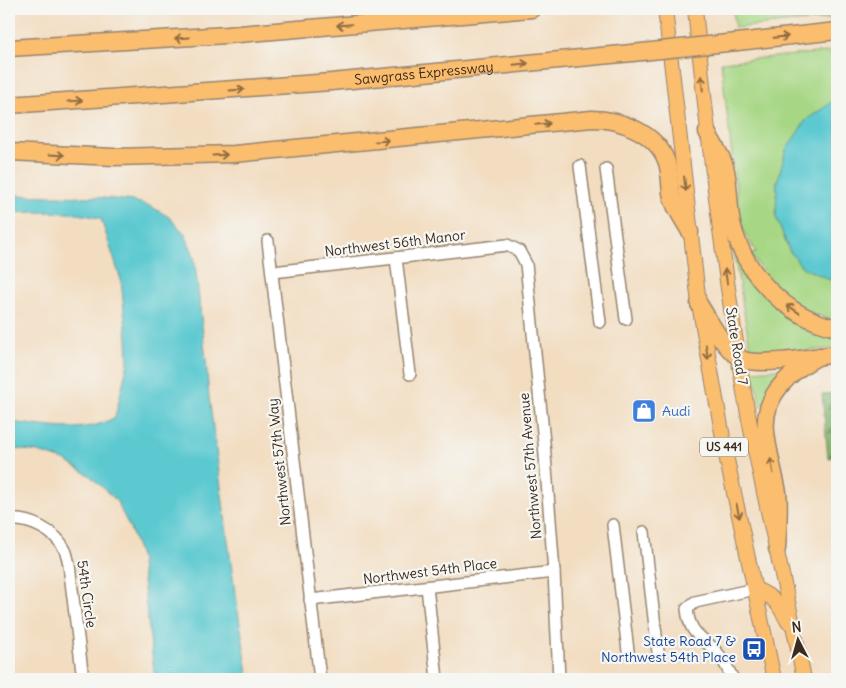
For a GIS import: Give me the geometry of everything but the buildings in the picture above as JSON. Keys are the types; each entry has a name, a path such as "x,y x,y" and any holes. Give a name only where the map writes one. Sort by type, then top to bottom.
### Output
{"highway":[{"path":"9,48 246,33 532,9"},
{"name":"Sawgrass Expressway","path":"9,105 322,83 833,32"},
{"path":"9,152 114,157 234,154 592,120 609,120 619,122 642,133 655,143 664,155 668,166 672,199 690,232"},
{"path":"708,132 725,166 735,232 745,256 754,270 769,290 788,306 818,322 837,328"},
{"path":"699,304 728,346 739,358 759,363 837,354"},
{"path":"777,550 778,494 766,431 767,412 774,395 786,378 819,356"}],"main road":[{"name":"US 441","path":"665,9 699,304 727,460 774,679"},
{"name":"State Road 7","path":"694,9 720,235 739,358 804,679"},
{"path":"755,589 766,593 778,604 797,639"}],"street":[{"path":"580,166 600,322"},
{"path":"606,169 626,319"},
{"name":"Northwest 57th Way","path":"268,241 320,679"},
{"name":"Northwest 56th Manor","path":"273,272 506,245 519,252"},
{"name":"Northwest 57th Avenue","path":"519,252 526,264 544,442 560,679"},
{"path":"396,258 410,374"},
{"name":"54th Circle","path":"9,520 28,522 44,528 58,538 65,549 70,565 83,679"},
{"path":"613,525 628,651"},
{"path":"644,532 658,652"},
{"name":"Northwest 54th Place","path":"310,600 554,572"},
{"path":"427,587 437,679"},
{"path":"733,679 719,655 696,634 688,623 687,609 695,602 755,589"}],"green space":[{"path":"733,9 837,9 837,18 735,28"},
{"path":"837,51 837,101 832,102 777,182 776,217 789,250 802,267 837,283 837,323 803,309 775,287 751,255 756,252 744,232 739,215 721,62"},
{"path":"733,247 820,328 820,332 837,337 837,348 751,354"},
{"path":"787,368 761,407 753,371"},
{"path":"837,393 837,457 828,458 822,394"}],"water":[{"path":"837,101 837,283 802,267 789,250 776,217 777,182 786,150 806,120 832,102"},
{"path":"9,195 94,197 134,201 152,207 169,217 185,234 194,256 209,397 235,593 249,679 155,679 140,556 130,528 116,500 89,475 64,460 38,452 9,448 9,422 77,428 103,423 115,417 128,362 121,280 101,219 67,213 9,213"}],"place":[{"name":"Audi","path":"644,411"},
{"name":"State Road 7 & Northwest 54th Place","path":"754,649"}]}
